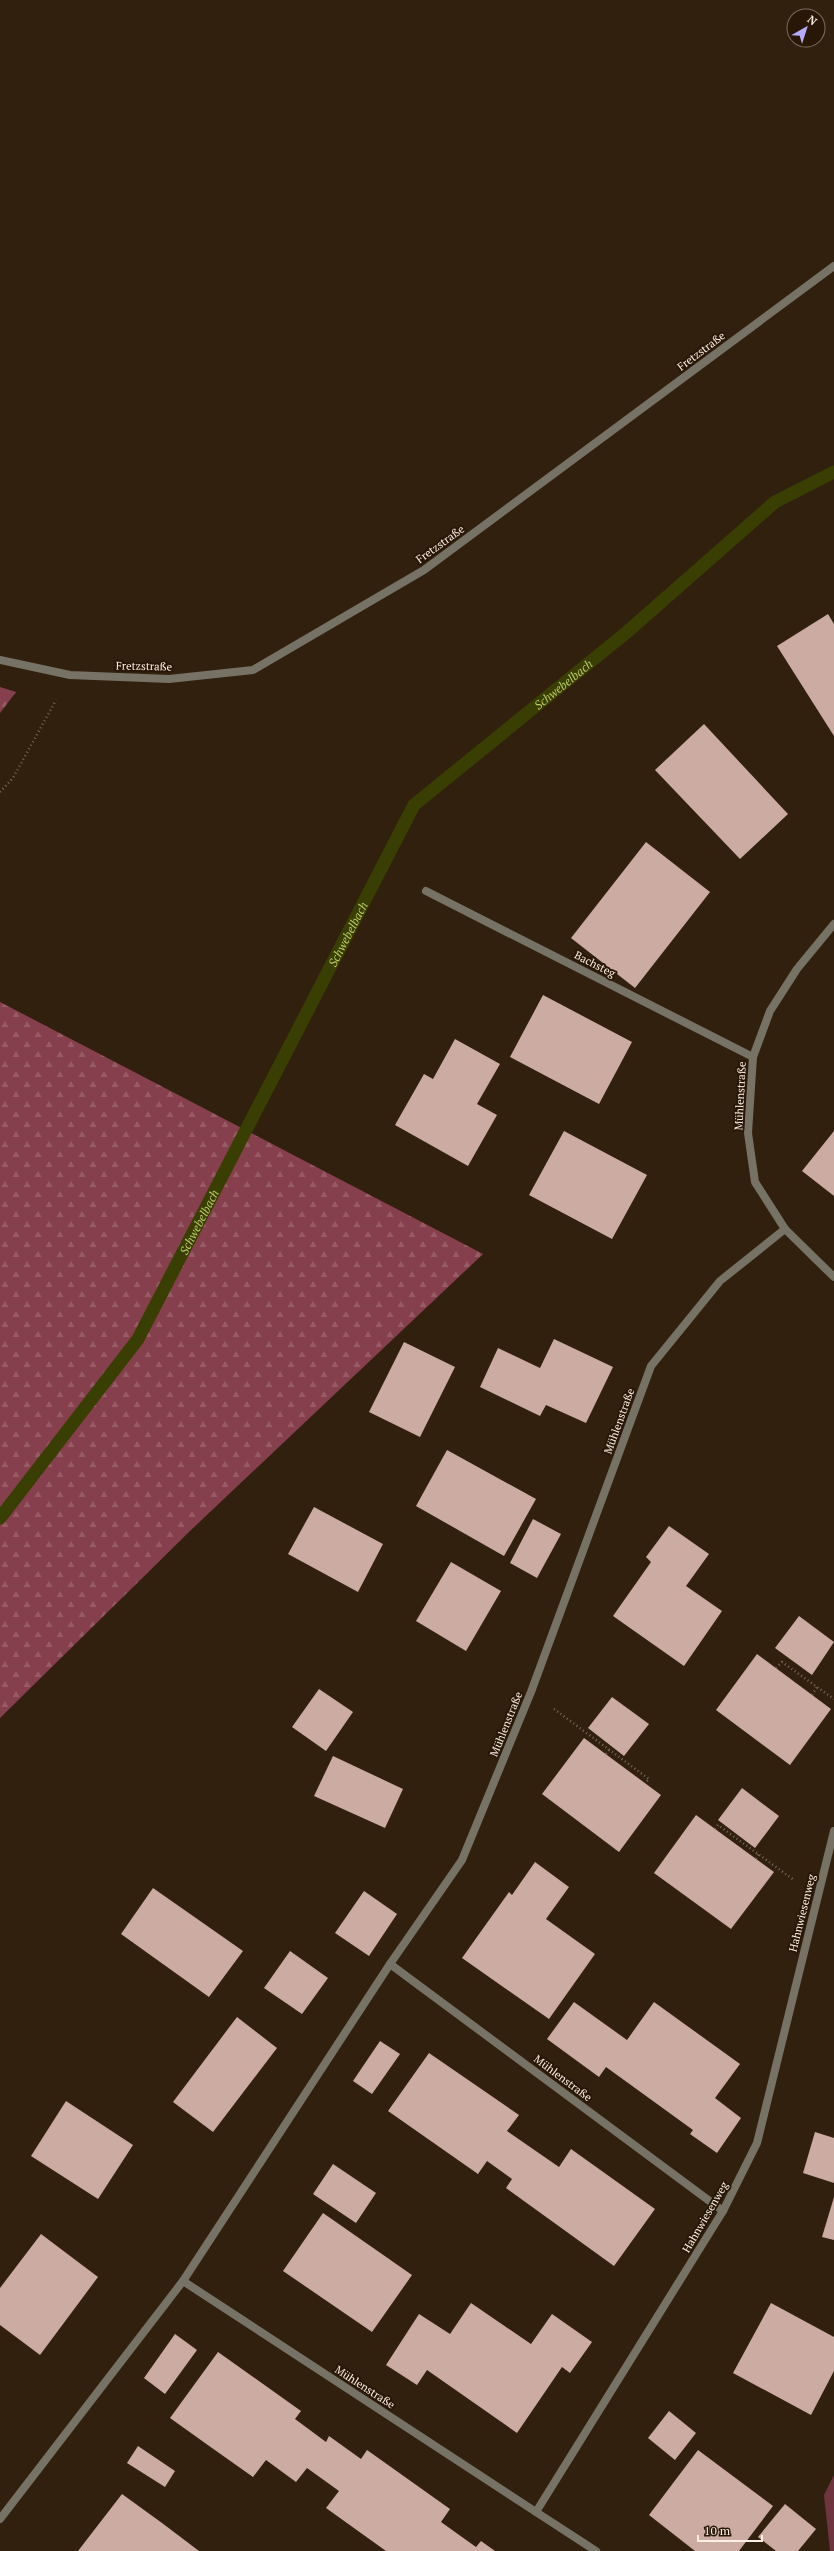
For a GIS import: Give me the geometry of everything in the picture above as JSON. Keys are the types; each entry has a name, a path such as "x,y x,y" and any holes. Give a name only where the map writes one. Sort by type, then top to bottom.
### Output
{"street":[{"name":"Fretzstraße","path":"0,660 70,675 169,679 253,670 424,570 834,266"},
{"name":"Bachsteg","path":"426,890 754,1057"},
{"name":"Mühlenstraße","path":"0,2519 183,2281 390,1964 462,1860 531,1692 651,1366 720,1281 785,1229 755,1182 748,1132 754,1057 770,1011 797,969 834,924"},
{"path":"785,1229 834,1277"},
{"name":"Hahnwiesenweg","path":"536,2512 723,2211 757,2143 834,1831"},
{"name":"Mühlenstraße","path":"390,1964 723,2211"},
{"name":"Mühlenstraße","path":"183,2281 536,2512"},
{"path":"536,2512 596,2551"}],"path":[{"path":"0,792 12,778 70,675"},
{"path":"776,1668 782,1662 834,1699"},
{"path":"812,1695 817,1687"},
{"path":"531,1692 649,1779 645,1783"},
{"path":"606,1754 609,1750"},
{"path":"715,1829 718,1826 759,1853 817,1897"},
{"path":"756,1859 759,1853"}],"shaded area":[{"path":"834,2475 834,2551 830,2551 824,2495"}],"green space":[{"path":"0,687 16,692 0,713"},
{"path":"0,1002 483,1254 191,1530 0,1718"}],"building":[{"path":"828,614 834,624 834,736 777,646"},
{"path":"704,724 788,814 740,859 655,770"},
{"path":"646,842 710,892 635,988 571,938"},
{"path":"543,995 632,1042 599,1104 510,1057"},
{"path":"455,1039 500,1064 477,1104 497,1115 468,1166 395,1125 424,1074 433,1079"},
{"path":"564,1131 647,1175 612,1239 529,1195"},
{"path":"834,1131 834,1196 802,1171"},
{"path":"554,1339 613,1367 586,1423 546,1405 540,1416 480,1387 498,1348 540,1368"},
{"path":"404,1342 455,1367 420,1437 369,1412"},
{"path":"447,1450 536,1499 504,1556 416,1506"},
{"path":"314,1507 383,1544 358,1592 288,1554"},
{"path":"533,1519 561,1534 537,1578 510,1563"},
{"path":"669,1526 709,1554 686,1586 722,1611 684,1666 613,1616 651,1562 646,1557"},
{"path":"451,1562 501,1591 466,1651 416,1621"},
{"path":"799,1616 834,1642 812,1675 775,1648"},
{"path":"757,1654 831,1709 790,1765 716,1710"},
{"path":"319,1689 353,1712 326,1751 292,1727"},
{"path":"612,1697 649,1724 624,1756 588,1728"},
{"path":"584,1738 661,1795 619,1852 542,1794"},
{"path":"333,1756 403,1789 385,1828 314,1796"},
{"path":"742,1788 779,1816 755,1848 718,1820"},
{"path":"696,1815 774,1872 731,1929 654,1873"},
{"path":"535,1862 569,1887 546,1919 595,1954 549,2019 462,1958 509,1892 512,1895"},
{"path":"153,1888 243,1951 209,1997 121,1934"},
{"path":"364,1891 397,1914 369,1956 335,1933"},
{"path":"290,1951 328,1978 302,2014 264,1988"},
{"path":"574,2002 627,2040 654,2002 740,2064 715,2098 741,2118 717,2153 690,2134 693,2130 606,2067 599,2077 547,2039"},
{"path":"237,2017 277,2048 213,2132 173,2102"},
{"path":"380,2041 400,2054 372,2094 353,2081"},
{"path":"429,2053 519,2115 507,2131 559,2167 571,2149 655,2209 614,2266 506,2188 512,2179 487,2161 478,2174 388,2111"},
{"path":"66,2101 133,2145 98,2199 31,2156"},
{"path":"815,2132 834,2138 834,2183 803,2173"},
{"path":"333,2164 376,2193 356,2223 313,2194"},
{"path":"834,2197 834,2240 822,2237"},
{"path":"323,2213 412,2275 372,2332 283,2271"},
{"path":"41,2234 98,2277 40,2355 0,2325 0,2288"},
{"path":"471,2303 531,2344 552,2314 592,2342 570,2373 562,2367 517,2433 427,2370 417,2385 386,2365 419,2314 450,2334"},
{"path":"771,2303 834,2337 834,2371 811,2415 733,2373"},
{"path":"175,2334 197,2350 165,2394 144,2378"},
{"path":"218,2352 301,2411 295,2419 326,2442 329,2436 361,2459 367,2450 450,2509 441,2522 476,2547 481,2541 495,2551 386,2551 326,2508 339,2491 307,2468 296,2482 266,2460 253,2477 170,2418"},
{"path":"669,2411 696,2433 675,2460 648,2438"},
{"path":"138,2446 175,2471 165,2487 127,2463"},
{"path":"698,2450 773,2506 739,2551 695,2551 649,2515"},
{"path":"122,2494 162,2523 199,2551 78,2551"},
{"path":"785,2504 816,2529 798,2551 776,2551 758,2537"}],"waterway":[{"name":"Schwebelbach","path":"0,1518 138,1339 414,805 627,632 775,502 834,472"}]}
